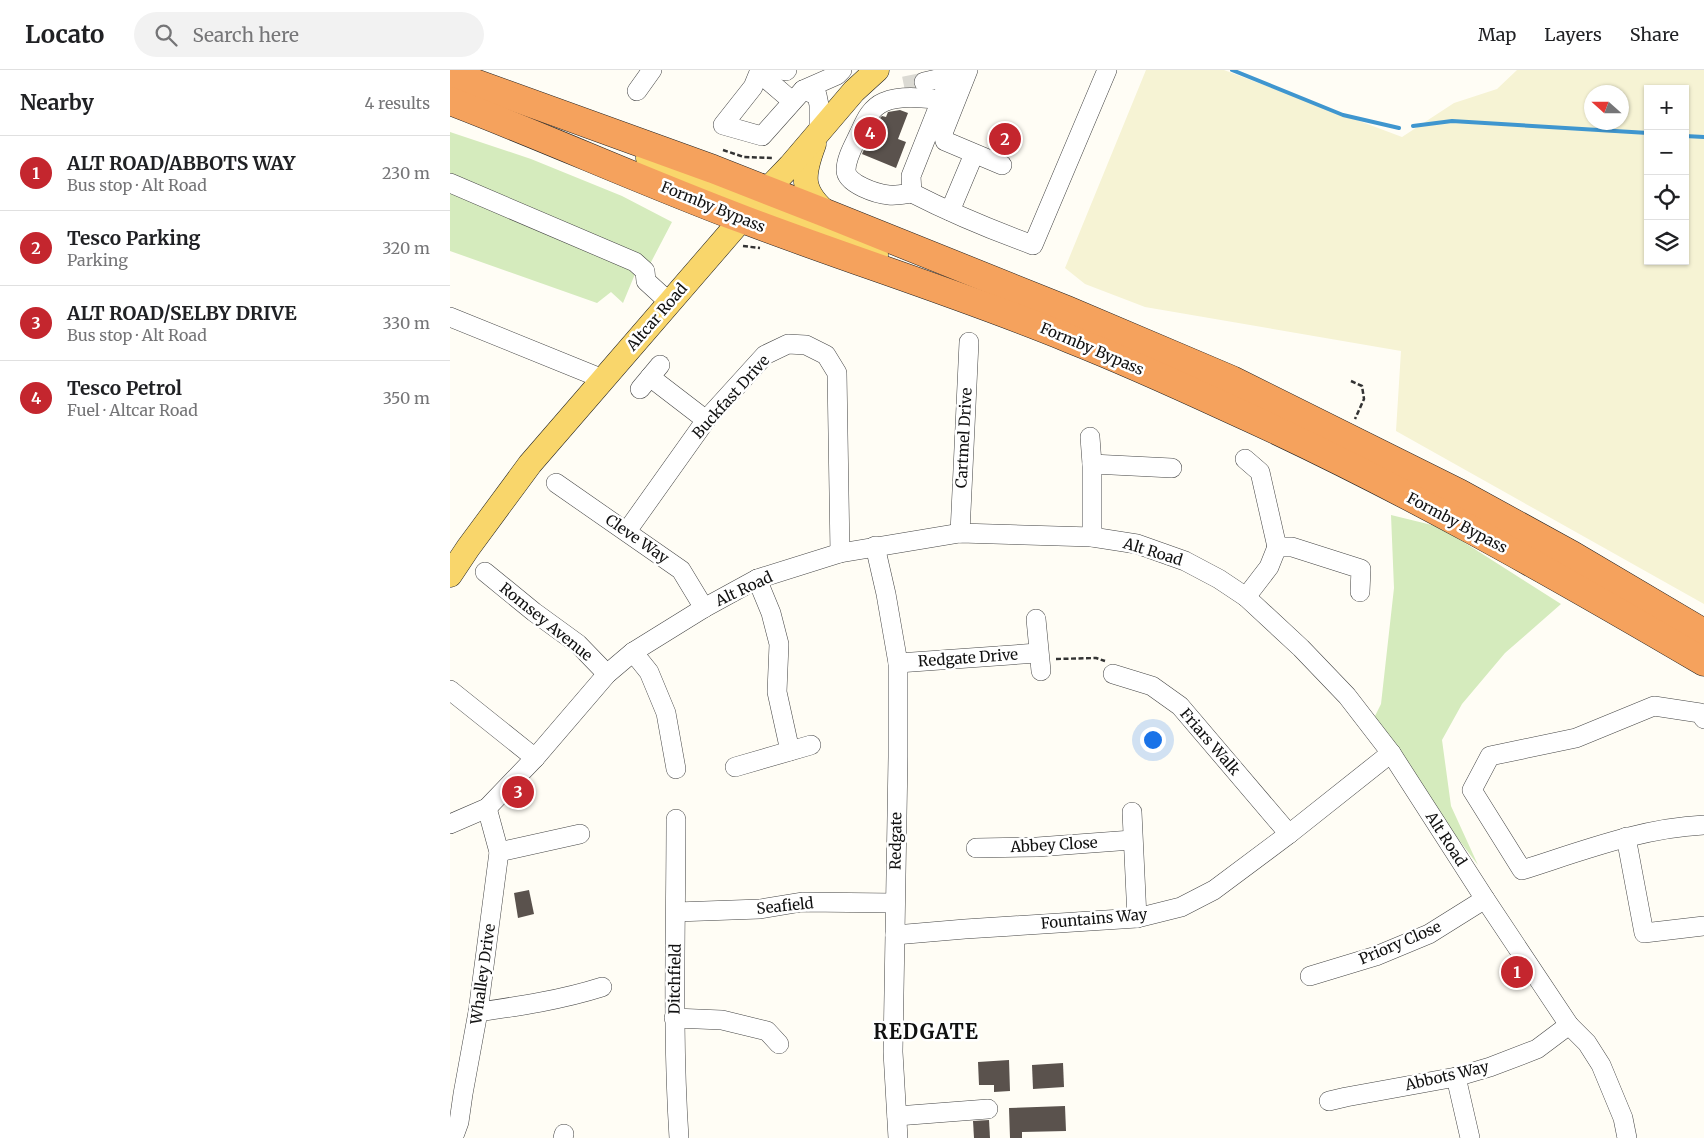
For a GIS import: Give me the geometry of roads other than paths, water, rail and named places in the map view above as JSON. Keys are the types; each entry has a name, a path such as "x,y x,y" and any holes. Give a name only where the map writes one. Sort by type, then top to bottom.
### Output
{"highway":[{"name":"Formby Bypass","path":"450,74 767,190 1067,310 1232,380 1485,508 1572,555 1704,633"},
{"name":"Formby Bypass","path":"450,101 516,126 685,196 740,232 981,305 1069,338 1162,378 1362,472 1532,562 1704,662"}],"main road":[{"name":"Altcar Road","path":"450,575 530,464 711,255 740,232 767,190 854,92 877,70"},
{"path":"526,102 572,129 649,158 731,195 740,206 743,215 740,232"},
{"path":"818,133 806,166 805,179 812,197 828,214"},
{"path":"767,190 767,201 785,216 936,278 981,305"},
{"path":"685,196 702,209 711,224 714,238 711,255"}],"street":[{"path":"637,91 652,70"},
{"path":"787,70 764,75 723,125 762,136 798,95 837,75 842,70"},
{"path":"968,70 943,133 944,141 1002,165"},
{"path":"904,86 888,90 865,120 846,162 846,172 852,182 880,194 891,196 912,193 1005,235 1033,244 1107,70"},
{"path":"924,82 950,74"},
{"path":"912,193 911,176 950,74"},
{"path":"764,75 798,95 817,95 819,105 818,133"},
{"path":"872,109 895,99 920,97 941,100"},
{"path":"942,207 974,154"},
{"path":"450,183 635,262 645,271 646,281 669,302"},
{"path":"450,316 603,379"},
{"name":"Cartmel Drive","path":"960,533 968,342"},
{"name":"Buckfast Drive","path":"626,532 706,420 765,355 788,344 806,344 826,355 837,373 840,553"},
{"path":"650,377 706,420"},
{"path":"1090,437 1092,537"},
{"path":"1245,459 1260,472 1277,547 1269,567 1246,597"},
{"path":"1092,464 1172,468"},
{"name":"Cleve Way","path":"556,483 681,570 704,608"},
{"name":"Alt Road","path":"450,824 487,808 535,758 607,674 633,652 704,608 758,579 840,553 960,533 1092,537 1137,544 1185,560 1246,597 1301,648 1347,696 1391,753 1569,1025 1587,1043 1600,1065 1623,1118 1627,1138"},
{"name":"Redgate","path":"876,546 898,663 892,1052 898,1138"},
{"path":"1277,547 1292,547 1361,569 1360,592"},
{"name":"Romsey Avenue","path":"485,572 534,612 578,644 607,674"},
{"path":"758,579 771,613 779,644 777,692 790,751"},
{"name":"Redgate Drive","path":"898,663 1039,661 1036,620"},
{"path":"633,652 649,672 666,714 676,769"},
{"name":"Friars Walk","path":"1113,674 1152,686 1180,706 1289,834"},
{"path":"450,690 535,758"},
{"path":"1704,719 1700,713 1654,706 1576,738 1490,756 1472,790 1522,870 1626,837 1678,826 1704,825"},
{"path":"735,767 811,745"},
{"name":"Fountains Way","path":"895,935 1137,918 1180,907 1214,890 1289,834 1391,753"},
{"name":"Whalley Drive","path":"451,1138 459,1122 478,1012 499,852 487,808"},
{"path":"1132,812 1137,918"},
{"name":"Ditchfield","path":"676,819 674,1018 679,1138"},
{"path":"1626,837 1644,933 1704,926"},
{"name":"Abbey Close","path":"976,848 1037,847 1132,840"},
{"path":"499,852 572,841"},
{"name":"Priory Close","path":"1310,976 1376,956 1429,934 1485,899"},
{"name":"Seafield","path":"676,912 760,909 802,902 895,902"},
{"path":"478,1012 533,1004 584,1001 602,987"},
{"path":"674,1018 722,1020 774,1033"},
{"name":"Abbots Way","path":"1341,1102 1456,1077 1490,1067 1537,1049 1569,1025"},
{"path":"1456,1077 1470,1138"},
{"path":"897,1116 988,1109"}],"waterway":[{"path":"1232,70 1343,115 1399,128"},
{"path":"1413,126 1452,121 1644,133"},
{"path":"1689,136 1704,137"}],"tunnel":[{"path":"904,86 924,82"}],"place":[{"name":"Tesco Petrol","path":"870,133"},
{"name":"Tesco Parking","path":"1005,139"},
{"name":"ALT ROAD/SELBY DRIVE","path":"518,792"},
{"name":"ALT ROAD/ABBOTS WAY","path":"1517,972"}],"district":[{"name":"REDGATE","path":"926,1032"}]}
